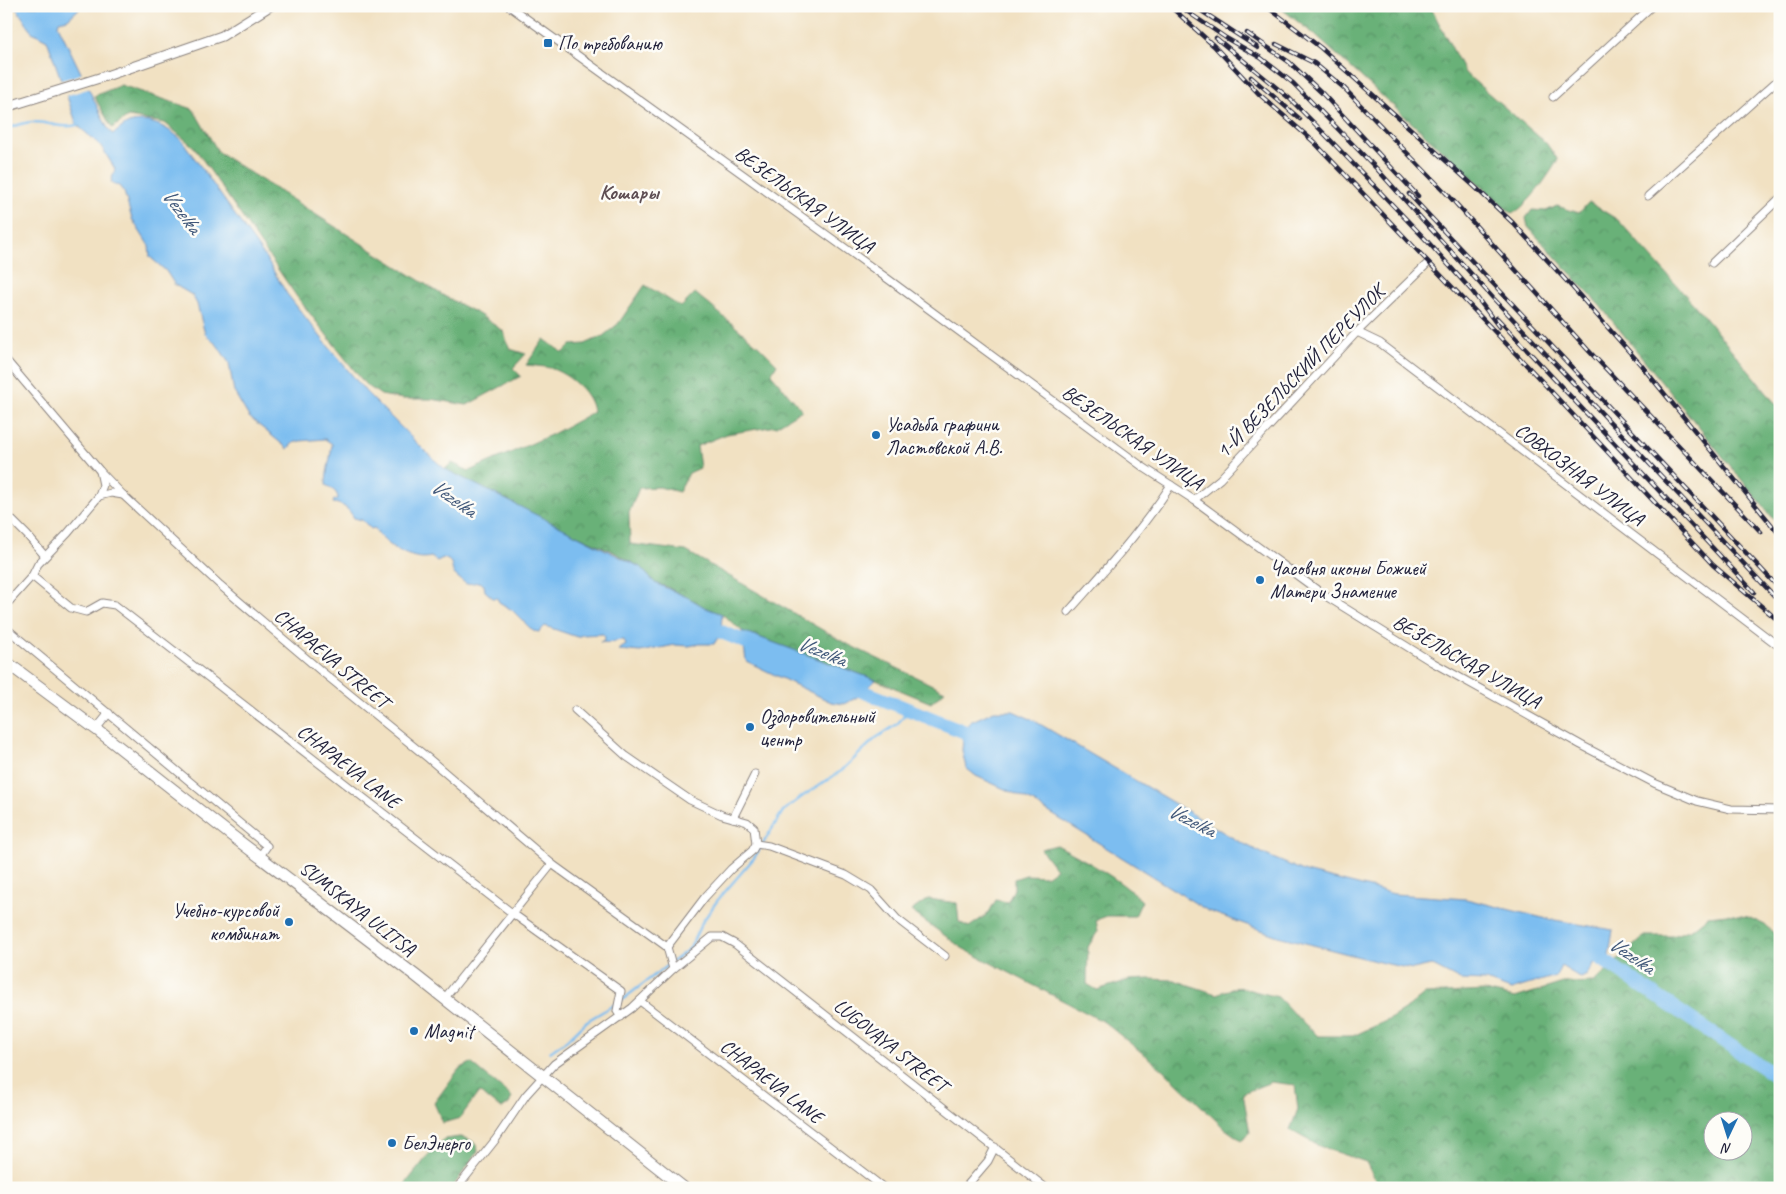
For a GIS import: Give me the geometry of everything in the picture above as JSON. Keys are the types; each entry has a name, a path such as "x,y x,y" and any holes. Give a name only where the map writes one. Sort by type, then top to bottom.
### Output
{"main road":[{"name":"SUMSKAYA ULITSA","path":"6,662 260,856 684,1188"}],"street":[{"path":"6,107 109,75 222,36 270,6"},
{"name":"ВЕЗЕЛЬСКАЯ УЛИЦА","path":"509,6 864,262 1143,467 1194,500 1324,595 1432,662 1654,783 1697,801 1731,808 1780,810"},
{"path":"1553,97 1652,6"},
{"path":"1648,196 1780,78"},
{"path":"1712,263 1780,198"},
{"name":"1-Й ВЕЗЕЛЬСКИЙ ПЕРЕУЛОК","path":"1194,500 1220,479 1357,332 1427,264"},
{"name":"СОВХОЗНАЯ УЛИЦА","path":"1357,332 1380,343 1780,647"},
{"name":"CHAPAEVA STREET","path":"6,360 100,471 123,495 220,584 320,671 428,758 552,864 667,947"},
{"path":"6,605 32,576 38,564 100,496 103,485 100,471"},
{"path":"1068,612 1121,552 1155,510 1171,485"},
{"path":"100,496 111,493 123,495"},
{"path":"6,514 46,556"},
{"name":"CHAPAEVA LANE","path":"32,576 71,608 86,612 102,603 115,605 512,913 621,991 617,1011 620,1017"},
{"path":"6,628 267,846 260,856"},
{"path":"456,1188 496,1139 526,1096 554,1064 620,1017 640,1001 673,969 667,947 705,897 731,869 752,851 756,844 754,828 747,822 722,815 690,800 626,756 575,710"},
{"path":"96,729 109,713"},
{"path":"733,818 755,774"},
{"path":"756,844 769,846 846,875 871,890 897,920 945,956"},
{"path":"444,999 552,864"},
{"name":"LUGOVAYA STREET","path":"673,969 712,937 722,937 735,944 1046,1188"},
{"name":"CHAPAEVA LANE","path":"640,1001 884,1188"},
{"path":"965,1188 988,1161 995,1147"}],"green space":[{"path":"1278,6 1430,6 1465,73 1546,143 1558,160 1544,182 1525,204 1512,214 1316,36"},
{"path":"121,85 193,109 219,153 444,296 480,315 503,331 510,349 526,354 513,368 521,376 467,405 431,399 403,399 381,395 365,384 297,297 194,147 165,123 128,117 112,128 94,96"},
{"path":"1589,202 1618,220 1698,309 1780,409 1780,527 1601,307 1528,227 1526,218 1532,210 1546,211 1557,206 1579,213"},
{"path":"645,285 681,307 695,293 760,347 777,364 771,374 802,410 776,426 727,434 697,446 700,468 689,473 679,492 659,487 639,488 629,513 630,544 686,551 845,643 945,691 931,703 876,680 742,631 722,614 655,583 640,567 612,551 445,469 452,463 469,471 553,434 593,412 588,398 571,379 550,368 526,365 544,339 563,353 571,345 585,344 603,336 618,324"},
{"path":"1057,845 1113,878 1142,901 1135,916 1107,916 1096,920 1098,931 1088,947 1087,984 1097,990 1129,980 1174,980 1216,994 1238,987 1278,997 1318,1036 1353,1036 1388,1020 1425,994 1485,991 1515,998 1563,983 1594,982 1644,936 1672,936 1692,929 1708,916 1727,914 1748,917 1765,925 1780,939 1780,1188 1372,1188 1376,1182 1366,1162 1319,1146 1290,1130 1298,1109 1295,1085 1271,1082 1243,1093 1250,1133 1241,1140 1224,1128 1167,1073 1104,1022 962,948 911,911 928,899 957,903 959,922 969,927 988,914 996,900 1008,902 1014,889 1014,879 1026,875 1046,876 1056,869 1041,849"},
{"path":"471,1063 512,1097 509,1104 502,1109 479,1092 460,1118 443,1123 434,1103 459,1069"},
{"path":"460,1137 472,1141 478,1151 452,1188 402,1188 434,1148 445,1139"}],"water":[{"path":"15,6 82,6 68,19 59,21 58,25 112,134 129,123 143,121 157,124 181,139 267,260 287,294 366,392 428,454 445,469 640,567 655,583 722,614 721,633 714,644 675,645 640,652 618,650 626,645 624,640 607,643 600,642 604,640 603,634 577,637 545,626 539,632 533,631 512,610 485,591 484,585 480,582 466,584 455,575 450,561 443,558 437,561 431,557 424,558 407,555 391,546 374,528 371,529 362,520 354,518 343,506 333,503 334,500 338,499 337,494 326,485 332,444 325,439 300,441 293,443 288,449 249,417 234,392 229,363 218,346 205,334 197,304 192,295 175,285 166,271 150,257 149,246 132,219 124,192 119,186 111,182 115,169 101,146 77,125 47,40 32,32"},
{"path":"742,631 876,680 856,698 844,704 831,702 746,661"},
{"path":"994,711 1013,711 1033,720 1238,841 1306,872 1394,894 1466,899 1543,918 1613,930 1609,956 1593,964 1587,975 1581,978 1561,966 1556,976 1511,990 1486,981 1460,980 1431,965 1413,969 1278,936 1208,911 1031,801 976,776 966,768 962,750 963,739 970,722"}],"pier":[{"path":"84,73 91,88 65,96 59,81"}],"waterway":[{"path":"6,129 30,122 65,126 77,125"},
{"name":"Vezelka","path":"704,625 761,648"},
{"name":"Vezelka","path":"847,685 983,739"},
{"path":"622,1000 690,948 701,924 717,901 754,858 783,811 841,771 876,738 896,725 910,710"},
{"name":"Vezelka","path":"1587,951 1780,1079"},
{"path":"550,1052 567,1040 587,1021 617,1003"}],"railway":[{"path":"1170,6 1214,46 1259,94 1314,142 1535,374 1713,565 1780,622"},
{"path":"1179,6 1226,38 1261,58 1293,83 1377,169 1493,298 1780,602"},
{"path":"1194,6 1258,48"},
{"path":"1266,6 1321,48 1513,223 1641,365 1780,535"},
{"path":"1247,33 1289,62 1321,92 1418,196"},
{"path":"1216,38 1289,98 1315,124 1428,242 1472,291 1499,327"},
{"path":"1276,44 1314,63 1344,88 1449,196 1588,350 1761,532"},
{"path":"1251,77 1300,119"},
{"path":"1409,194 1780,589"},
{"path":"1497,318 1754,592"}],"place":[{"name":"По требованию","path":"548,43"},
{"name":"Усадьба графини Ластовской А.В.","path":"876,435"},
{"name":"Часовня иконы Божией Матери Знамение","path":"1260,580"},
{"name":"Оздоровительный центр","path":"750,727"},
{"name":"Учебно-курсовой комбинат","path":"289,922"},
{"name":"Magnit","path":"414,1031"},
{"name":"БелЭнерго","path":"392,1143"}],"district":[{"name":"Кошары","path":"629,192"}]}
